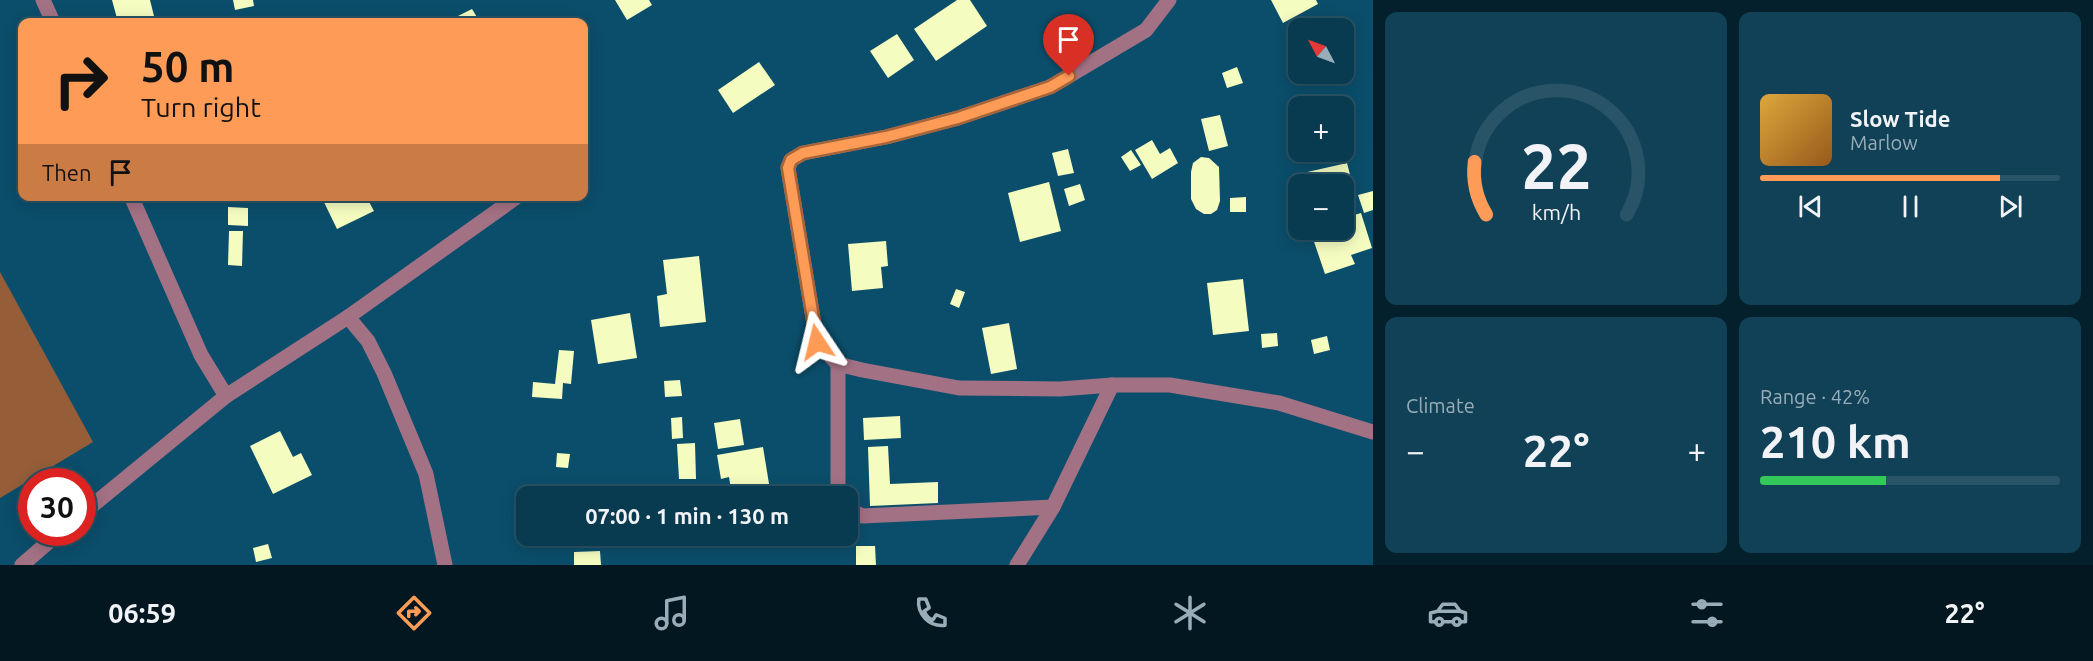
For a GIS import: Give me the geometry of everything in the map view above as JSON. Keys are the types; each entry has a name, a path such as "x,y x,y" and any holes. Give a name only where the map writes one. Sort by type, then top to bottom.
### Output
{"street":[{"path":"43,0 51,18"},
{"path":"1168,0 1146,30 1050,87 958,118 886,137 803,153 791,160 788,168 817,342 838,364 959,388 1060,389 1170,385 1279,404 1373,432"},
{"path":"133,201 201,355 226,396"},
{"path":"96,503 226,396 348,317 511,201"},
{"path":"348,317 368,341 384,373 426,474 446,565"},
{"path":"837,486 838,364"},
{"path":"1017,565 1053,507 1112,386"},
{"path":"858,514 862,516 1053,507"},
{"path":"22,565 44,546"}],"shaded area":[{"path":"0,272 93,442 50,468 18,468 18,487 0,498"}],"building":[{"path":"112,0 150,0 154,16 117,18"},
{"path":"233,0 253,0 254,6 235,10"},
{"path":"615,0 649,0 652,5 627,20"},
{"path":"957,0 970,0 987,26 936,61 914,29"},
{"path":"1271,0 1316,0 1318,4 1288,18 1283,23"},
{"path":"472,9 478,18 454,18"},
{"path":"897,34 914,60 888,78 870,51"},
{"path":"759,62 775,85 733,113 718,90"},
{"path":"1237,67 1243,83 1227,88 1222,73"},
{"path":"1220,115 1228,146 1209,151 1201,119"},
{"path":"1152,140 1160,154 1170,148 1178,163 1152,179 1135,150"},
{"path":"1068,149 1074,173 1058,176 1052,153"},
{"path":"1131,150 1141,165 1130,171 1121,157"},
{"path":"1201,157 1209,158 1219,167 1220,201 1217,210 1211,214 1204,214 1196,209 1191,199 1193,163"},
{"path":"1347,163 1350,174 1303,174"},
{"path":"1049,182 1061,231 1020,242 1008,193"},
{"path":"1080,184 1085,200 1069,206 1064,189"},
{"path":"1373,191 1373,210 1364,213 1358,195"},
{"path":"1246,197 1246,212 1230,212 1230,198"},
{"path":"323,201 369,201 374,211 337,229"},
{"path":"228,207 248,208 248,226 228,225"},
{"path":"1361,213 1372,248 1351,255 1355,264 1325,274 1313,240 1354,240 1354,215"},
{"path":"229,231 243,231 242,266 228,265"},
{"path":"886,241 888,266 881,267 883,288 852,291 848,244"},
{"path":"699,256 706,322 660,327 657,296 667,294 663,260"},
{"path":"1243,279 1249,331 1213,335 1207,283"},
{"path":"956,289 965,292 959,308 950,304"},
{"path":"630,313 637,358 598,364 591,320"},
{"path":"1009,323 1017,369 991,374 982,328"},
{"path":"1277,333 1278,346 1262,348 1261,334"},
{"path":"1327,336 1330,350 1314,354 1311,340"},
{"path":"559,350 574,351 571,384 563,383 562,399 532,397 533,382 555,384"},
{"path":"680,380 682,396 665,397 664,381"},
{"path":"900,416 901,438 864,440 863,418"},
{"path":"682,417 683,438 672,439 671,418"},
{"path":"740,419 744,445 718,449 714,423"},
{"path":"280,431 293,457 301,453 312,475 273,494 250,446"},
{"path":"695,443 696,479 679,479 677,444"},
{"path":"888,446 890,484 938,482 938,503 870,506 868,447"},
{"path":"763,447 769,486 730,486 729,477 721,479 717,455"},
{"path":"557,453 570,454 568,468 556,467"},
{"path":"268,544 272,558 256,562 253,548"},
{"path":"856,546 875,546 876,565 856,565"},
{"path":"600,551 601,565 574,565 574,552"}],"route":[{"path":"817,342 788,168 791,160 803,153 886,137 958,118 1050,87 1069,76"}]}
